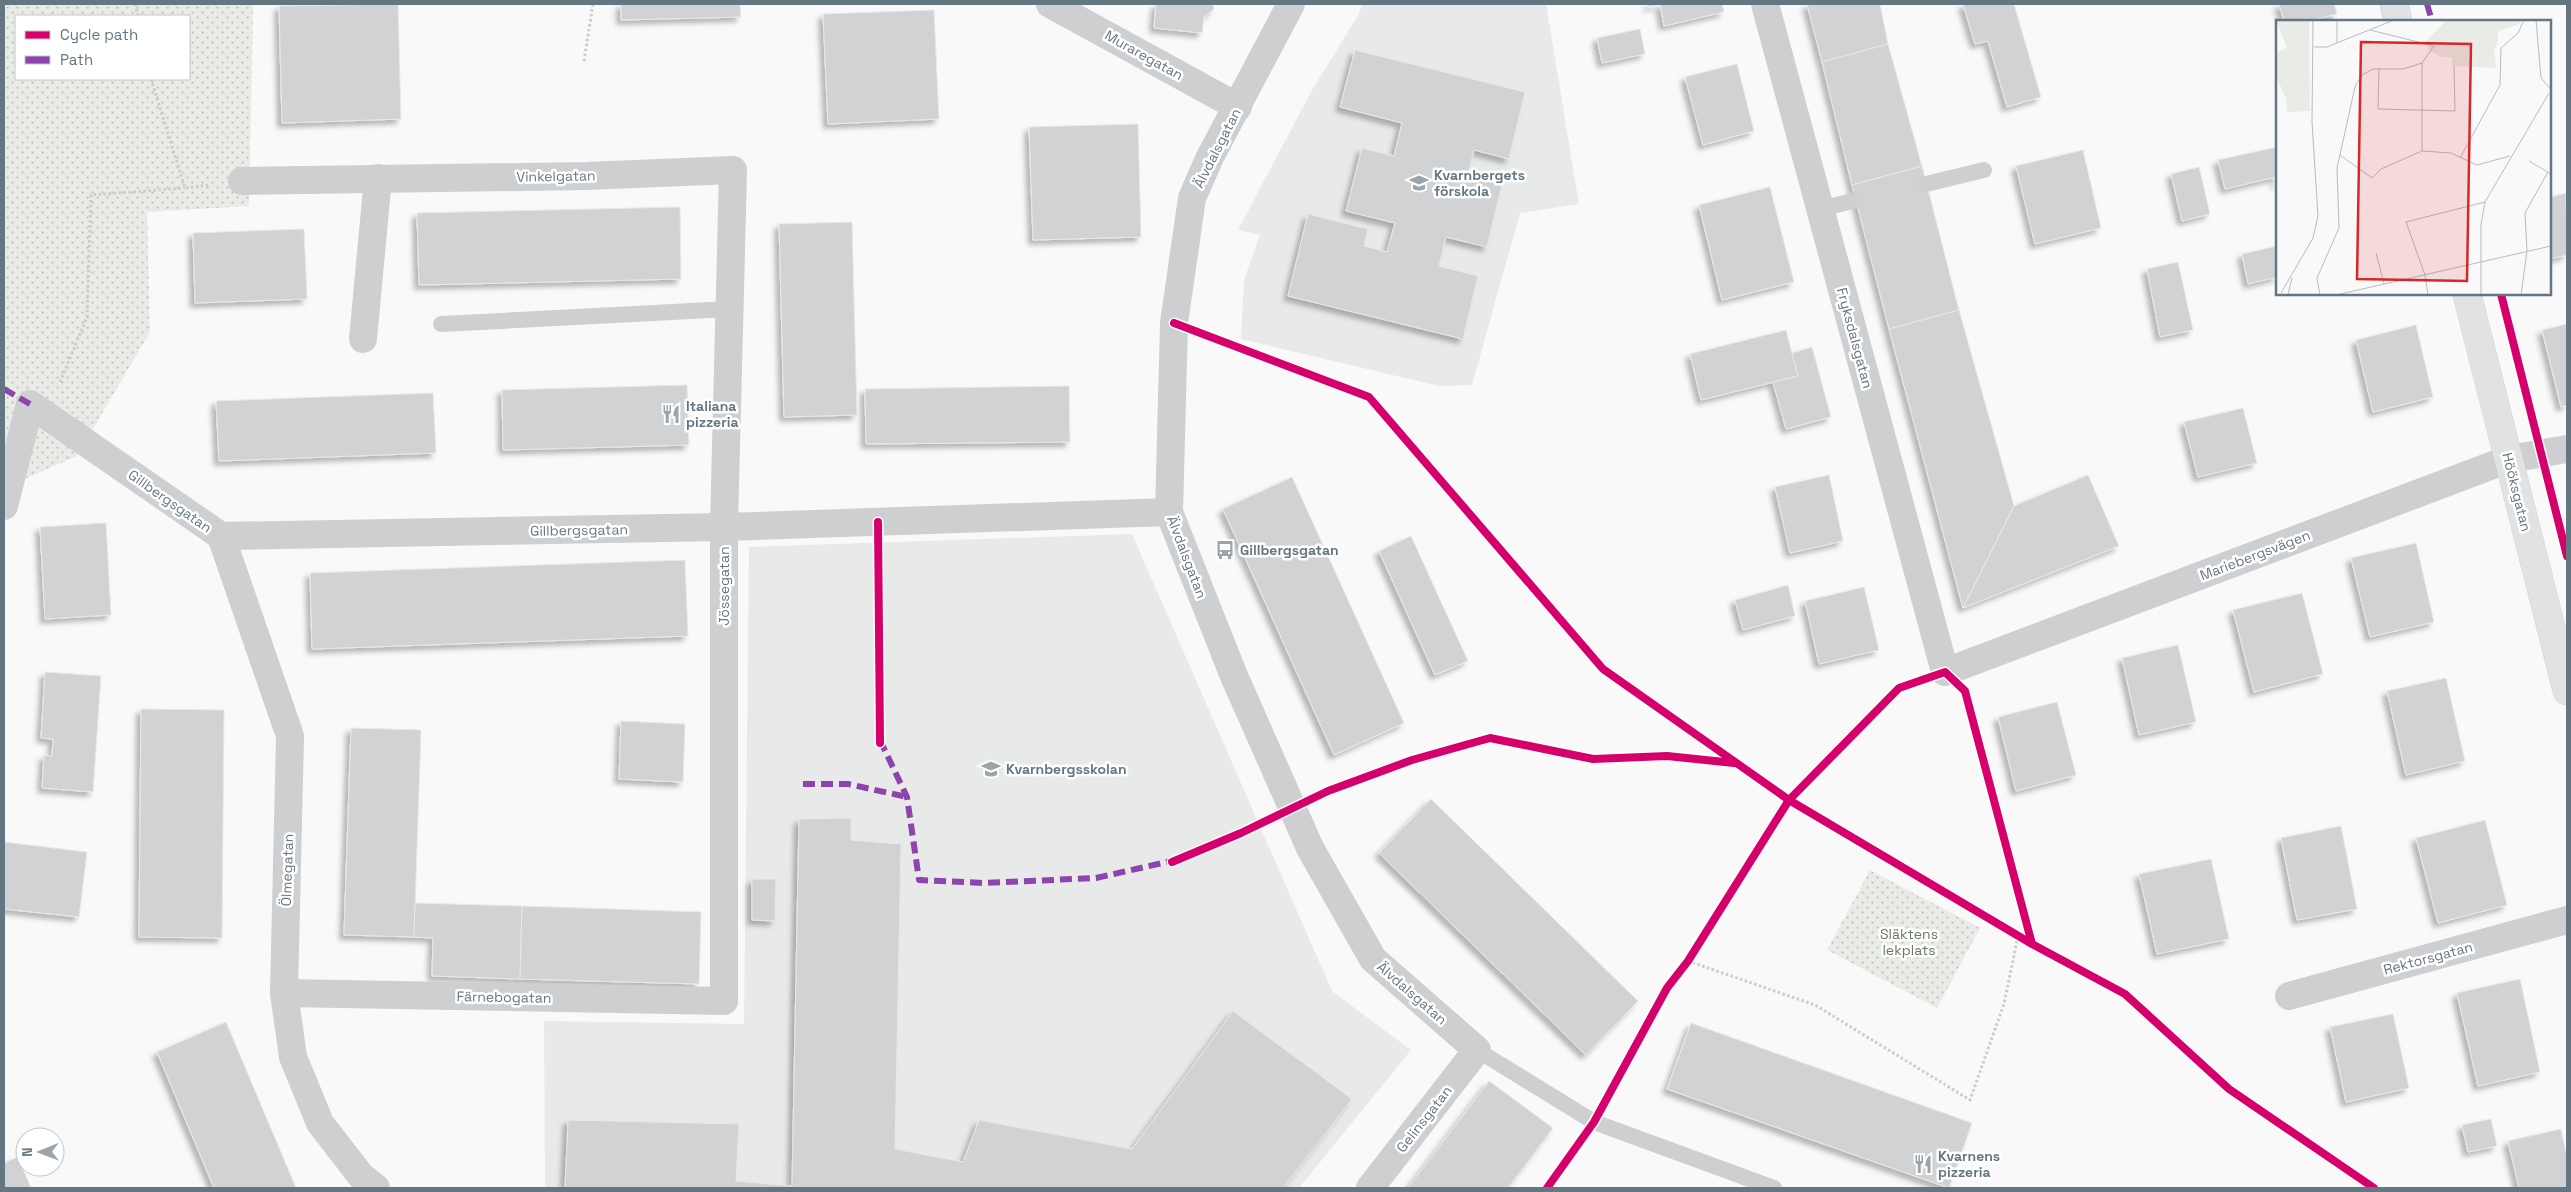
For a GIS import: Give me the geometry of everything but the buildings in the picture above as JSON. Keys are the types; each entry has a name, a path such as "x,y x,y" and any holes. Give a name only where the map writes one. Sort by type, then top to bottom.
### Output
{"street":[{"name":"Muraregatan","path":"1050,4 1238,107"},
{"name":"Älvdalsgatan","path":"1291,4 1210,157 1192,198 1174,323 1169,512 1234,676 1310,848 1373,959 1477,1050"},
{"name":"Fryksdalsgatan","path":"1766,4 1945,672"},
{"path":"2394,4 2398,20"},
{"name":"Vinkelgatan","path":"242,181 586,176 733,170"},
{"name":"Jössegatan","path":"724,1002 724,528 733,170"},
{"path":"363,339 378,178"},
{"name":"Hööksgatan","path":"2467,295 2567,691"},
{"path":"4,506 38,409"},
{"name":"Gillbergsgatan","path":"38,409 221,536 724,528 1169,512"},
{"name":"Mariebergsvägen","path":"1945,672 2509,459 2567,449"},
{"name":"Ölmegatan","path":"221,536 290,736 284,993 293,1057 320,1123 361,1176 376,1188"},
{"name":"Rektorsgatan","path":"2289,996 2567,920"},
{"name":"Färnebogatan","path":"284,993 724,1002"},
{"name":"Gelinsgatan","path":"1370,1188 1477,1050"}],"lane":[{"path":"1926,184 1984,170"},
{"path":"1821,209 1856,200"},
{"path":"441,324 730,309"},
{"path":"1477,1050 1594,1122 1774,1188"}],"path":[{"path":"584,61 593,4"},
{"path":"152,80 185,188"},
{"path":"38,409 87,317 91,195 185,188 242,181"},
{"path":"1688,961 1815,1005 1970,1100 2004,1004 2018,936"}],"shaded area":[{"name":"Kvarnbergets förskola","path":"1362,4 1546,4 1579,204 1520,213 1472,385 1439,386 1241,339 1244,280 1260,235 1238,230 1312,90 1359,14"},
{"name":"Kvarnbergsskolan","path":"1132,534 1332,991 1411,1050 1299,1188 545,1188 544,1021 744,1024 749,547"}],"green space":[{"path":"4,4 253,4 249,206 147,212 150,332 77,456 4,488"},
{"name":"Släktens lekplats","path":"1870,870 1980,928 1937,1008 1827,950"}],"marked path":[{"path":"2427,4 2432,20"},
{"path":"4,389 30,404"},
{"path":"880,740 907,797 919,880 984,883 1096,878 1176,860"},
{"path":"803,784 848,784 907,797"}],"cycle path":[{"path":"2501,295 2567,556"},
{"path":"1174,323 1369,397 1603,669 1789,800 2032,944"},
{"path":"878,522 880,743"},
{"path":"1547,1188 1594,1122 1667,988 1688,961 1789,800 1899,688 1945,672 1965,691 2032,944 2125,994 2229,1089 2374,1188"},
{"path":"1172,862 1241,833 1328,791 1412,760 1490,738 1593,759 1667,756 1734,763"}],"place":[{"name":"Kvarnbergets förskola","path":"1419,183"},
{"name":"Italiana pizzeria","path":"671,414"},
{"name":"Gillbergsgatan","path":"1225,550"},
{"name":"Kvarnbergsskolan","path":"991,769"},
{"name":"Kvarnens pizzeria","path":"1923,1164"}]}
